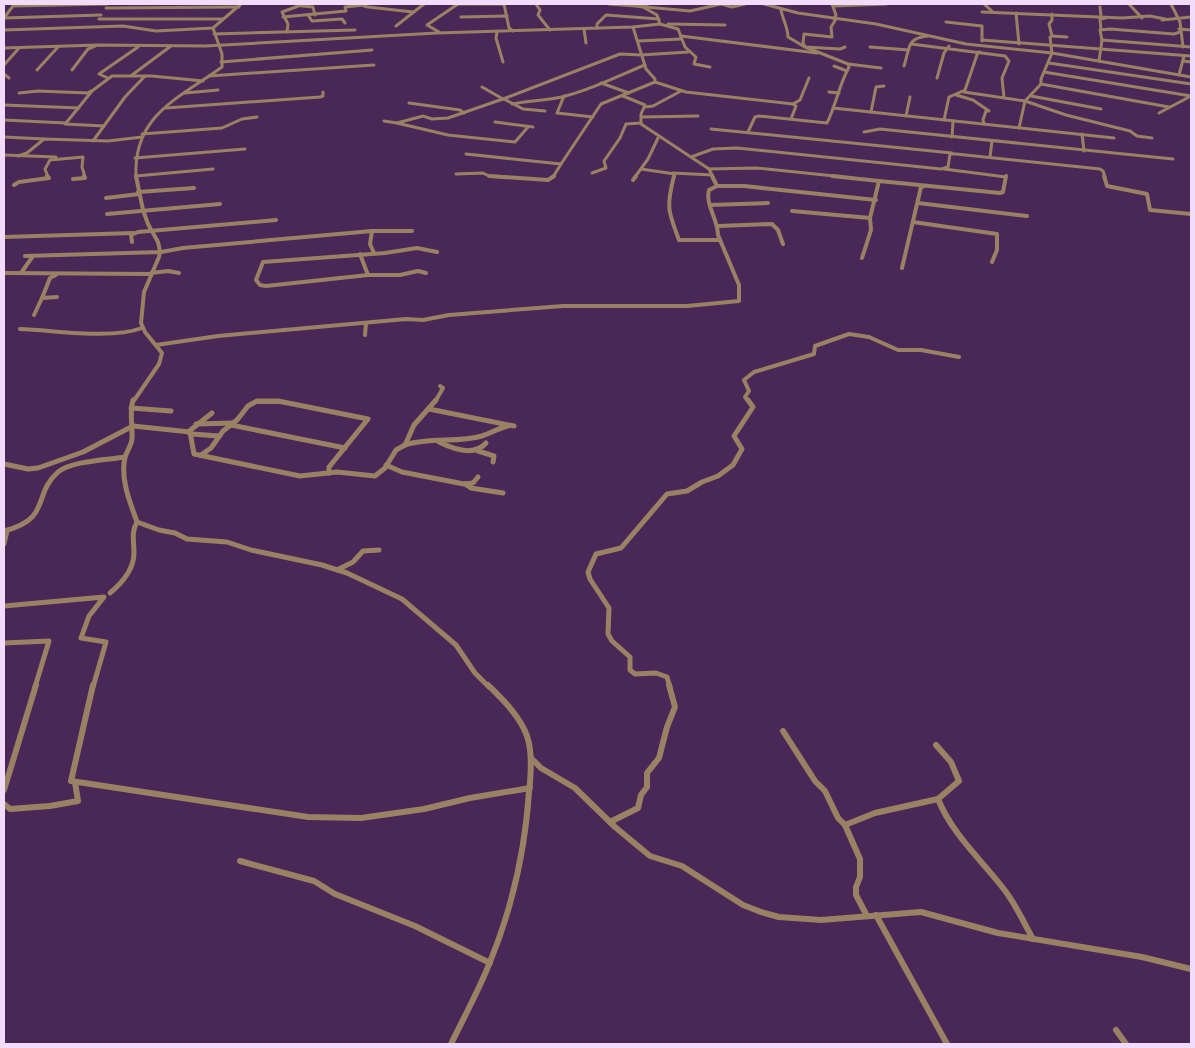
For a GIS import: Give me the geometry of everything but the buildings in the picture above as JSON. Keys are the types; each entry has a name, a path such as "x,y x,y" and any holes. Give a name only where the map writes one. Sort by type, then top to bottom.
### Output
{"street":[{"path":"283,17 342,12 346,11 345,7 364,4 413,12"},
{"path":"396,26 424,4"},
{"path":"439,32 427,26 458,4 504,4 509,28 512,31"},
{"path":"536,4 540,10 538,14 550,30"},
{"path":"609,4 690,11 721,4 732,7 745,4"},
{"path":"636,6 649,4"},
{"path":"643,7 649,4"},
{"path":"764,4 781,10 876,24 952,41 1052,53 1191,77"},
{"path":"805,47 803,43 804,34 832,37 830,30 836,16 833,5 886,4"},
{"path":"984,4 993,12"},
{"path":"1129,4 1140,18 1146,20"},
{"path":"1171,4 1180,22 1179,30 1183,47"},
{"path":"101,15 4,18 14,5 240,5"},
{"path":"95,27 107,5"},
{"path":"4,30 123,26 128,29 153,30 213,28 237,10 240,5"},
{"path":"287,32 288,24 282,12 302,5 312,8 315,15"},
{"path":"643,7 657,15 661,24"},
{"path":"1100,7 1102,40 1099,50 1100,61"},
{"path":"781,10 788,37 805,47 848,64 881,68"},
{"path":"982,12 1146,20 1191,17"},
{"path":"1016,13 1019,46 1016,48"},
{"path":"1019,128 1025,101 1040,84 1052,53 1050,37 1052,36 1049,24 1052,20 1052,14"},
{"path":"308,15 312,21 342,19 345,23"},
{"path":"597,28 597,24 604,15 659,19"},
{"path":"461,17 507,16"},
{"path":"1100,17 1165,19"},
{"path":"99,19 223,19"},
{"path":"946,22 982,26 982,40 986,46"},
{"path":"661,24 678,29 688,52 696,57 695,64 710,68"},
{"path":"4,48 217,45 390,37 439,32 584,29 661,24 725,25"},
{"path":"633,27 646,69 655,79 655,82"},
{"path":"137,522 124,479 125,457 132,446 133,426 131,408 136,394 160,363 162,352 142,328 141,305 150,273 157,263 160,252 153,231 146,222 136,176 135,158 142,135 166,108 221,68 222,54 217,45 213,28"},
{"path":"497,32 509,28"},
{"path":"584,29 586,43"},
{"path":"214,34 356,30"},
{"path":"1101,30 1174,34 1179,30 1191,30"},
{"path":"497,32 496,38 503,62"},
{"path":"904,66 912,40 916,37 931,36"},
{"path":"1052,36 1067,37"},
{"path":"638,42 681,38 826,55"},
{"path":"982,40 1099,50 1183,59 1191,62"},
{"path":"1102,40 1191,48"},
{"path":"936,78 952,41"},
{"path":"104,46 145,43 169,45"},
{"path":"910,44 1005,56 1009,61 1005,67 999,88 1004,98"},
{"path":"131,76 169,45"},
{"path":"37,70 58,46"},
{"path":"85,47 97,46"},
{"path":"978,52 984,51 986,46"},
{"path":"72,70 85,47"},
{"path":"108,78 99,74 136,47"},
{"path":"805,47 840,49 845,47"},
{"path":"870,47 910,50"},
{"path":"4,64 20,48"},
{"path":"221,62 372,50"},
{"path":"397,124 423,116 432,119 448,118 464,113 620,54 641,55 688,52"},
{"path":"964,92 978,52"},
{"path":"1183,59 1191,56"},
{"path":"1179,75 1183,59"},
{"path":"1049,63 1191,84"},
{"path":"748,132 755,117 826,123 839,93 841,81 847,71 848,64"},
{"path":"208,76 374,65"},
{"path":"512,104 526,101 538,102 564,96 645,65"},
{"path":"834,66 847,71"},
{"path":"1044,72 1191,96 1159,113"},
{"path":"1114,84 1121,73"},
{"path":"4,74 9,78"},
{"path":"64,124 68,122 92,91 108,78 115,75 203,80"},
{"path":"93,141 125,96 145,76"},
{"path":"1181,82 1184,76"},
{"path":"456,174 483,173 509,178 552,179 601,104 655,82 681,91 793,104 800,100 808,78"},
{"path":"601,83 628,93"},
{"path":"1040,84 1169,107"},
{"path":"871,112 876,87 884,86"},
{"path":"482,87 524,110 545,111"},
{"path":"185,93 218,90"},
{"path":"19,93 38,91 88,93 92,91"},
{"path":"644,107 654,106 681,91"},
{"path":"1153,94 1156,91"},
{"path":"166,108 321,97 323,92"},
{"path":"830,92 839,93"},
{"path":"944,120 949,97 964,92 1025,101 1062,114 1130,131 1137,136 1152,138"},
{"path":"956,95 974,100 989,111 986,111 983,120 984,124"},
{"path":"564,96 557,112 593,117"},
{"path":"623,96 643,104 644,107"},
{"path":"1031,96 1101,109"},
{"path":"906,116 910,97"},
{"path":"409,103 460,110 464,113"},
{"path":"791,119 796,106 793,104"},
{"path":"4,105 79,108"},
{"path":"640,123 644,107"},
{"path":"833,108 1114,138"},
{"path":"642,116 698,116"},
{"path":"4,137 108,142 142,135 222,128 242,118 258,117"},
{"path":"924,118 924,125"},
{"path":"4,120 104,126"},
{"path":"384,121 448,135 521,143"},
{"path":"952,136 953,121"},
{"path":"495,122 533,127"},
{"path":"592,173 606,168 604,160 620,138 626,124 640,123 709,169 717,186"},
{"path":"515,142 528,126"},
{"path":"864,132 875,128 1172,159"},
{"path":"711,129 1100,169 1103,171 1107,186 1147,194 1150,210 1191,214"},
{"path":"1082,134 1084,151"},
{"path":"634,180 659,136"},
{"path":"18,156 28,153 42,140 47,139"},
{"path":"990,157 992,141"},
{"path":"691,157 713,149 737,148 1006,176 1007,179 1003,192 1000,193 756,168 709,169"},
{"path":"135,158 245,149"},
{"path":"469,149 468,154 561,164"},
{"path":"941,169 948,167 949,156 952,154"},
{"path":"5,155 83,157 82,167 85,178 73,179"},
{"path":"14,185 19,182 49,178 45,172 48,161 66,158"},
{"path":"483,167 483,173"},
{"path":"136,176 213,169"},
{"path":"641,169 712,175"},
{"path":"673,173 676,179 668,200 668,211 679,240 686,242 720,240"},
{"path":"862,258 872,230 870,218 876,200 879,181"},
{"path":"902,268 921,187 926,185"},
{"path":"156,345 208,336 406,319 423,320 465,314 563,306 687,306 739,301 739,285 720,240 718,226 707,195 710,190 717,186 744,186 876,200"},
{"path":"106,198 194,188"},
{"path":"710,206 768,203"},
{"path":"918,203 1027,216"},
{"path":"107,214 220,204"},
{"path":"792,211 870,218"},
{"path":"4,237 134,233 276,220"},
{"path":"913,222 997,234 997,250 992,262"},
{"path":"718,226 772,224 778,230 783,244"},
{"path":"372,231 370,244 374,253"},
{"path":"25,256 160,252 175,248 372,231 412,231"},
{"path":"132,242 131,235 134,233"},
{"path":"426,273 418,271 400,275 368,275 266,286 260,285 256,280 263,262 374,253 410,247 424,248 437,252"},
{"path":"360,254 368,275"},
{"path":"21,274 33,256"},
{"path":"4,273 150,273 168,271 179,273"},
{"path":"34,315 50,278 59,274"},
{"path":"42,298 57,297"},
{"path":"364,335 366,323"},
{"path":"20,329 94,333 134,331 142,328"},
{"path":"610,822 638,808 641,795 647,787 648,773 658,758 676,703 667,677 656,673 635,674 630,670 630,657 609,638 607,627 609,608 590,580 588,572 596,554 621,548 667,494 687,491 702,482 718,476 733,465 742,449 734,436 738,428 748,419 753,407 745,397 749,391 744,380 754,372 814,354 815,346 849,334 869,337 898,350 921,350 959,357"},
{"path":"405,445 414,425 442,394 443,388 440,386"},
{"path":"200,455 211,448 219,436 248,406 257,401 272,401 368,420 329,467 329,473"},
{"path":"131,408 171,411"},
{"path":"429,409 490,420 508,426"},
{"path":"212,413 196,424 190,433 193,452 216,460 274,469 300,476 342,472 375,476 386,465 396,450 405,445 417,441 438,441 482,436 497,429 514,426"},
{"path":"196,424 232,424 345,448"},
{"path":"4,464 33,469 83,452 133,426 219,436"},
{"path":"132,434 146,428"},
{"path":"438,441 460,449 478,450 493,455 495,458 493,462"},
{"path":"478,450 483,448 486,443"},
{"path":"4,544 5,531 24,527 36,514 54,475 59,469 67,466 125,457"},
{"path":"386,465 402,472 503,493"},
{"path":"464,484 473,483 478,477"},
{"path":"137,522 159,530 175,533 187,539 227,542 251,550 303,560 337,570 402,598 456,645 475,673 504,701 522,724 528,738 531,769 527,827 516,880 502,930 490,963 451,1044"},
{"path":"110,593 123,582 130,571 134,558 133,527 137,522"},
{"path":"337,570 354,562 363,551 379,550"},
{"path":"4,606 104,597 90,616 81,638 106,642 71,781 317,818 362,818 424,809 470,798 530,788"},
{"path":"4,643 48,641 4,790"},
{"path":"783,731 815,781 825,791 838,818 846,825 860,859 860,877 856,887 856,895 867,916"},
{"path":"846,825 875,813 938,799 960,781 953,762 936,745"},
{"path":"531,758 541,768 575,788 610,822 650,856 682,866 743,905 761,912 811,919 921,912 998,933 1142,957 1191,969"},
{"path":"531,769 541,768"},
{"path":"4,804 10,809 50,806 78,801 75,782"},
{"path":"938,799 940,808 1006,893 1033,939"},
{"path":"240,861 314,881 335,894 415,926 490,963"},
{"path":"876,915 947,1044"},
{"path":"1116,1030 1126,1044"}]}
